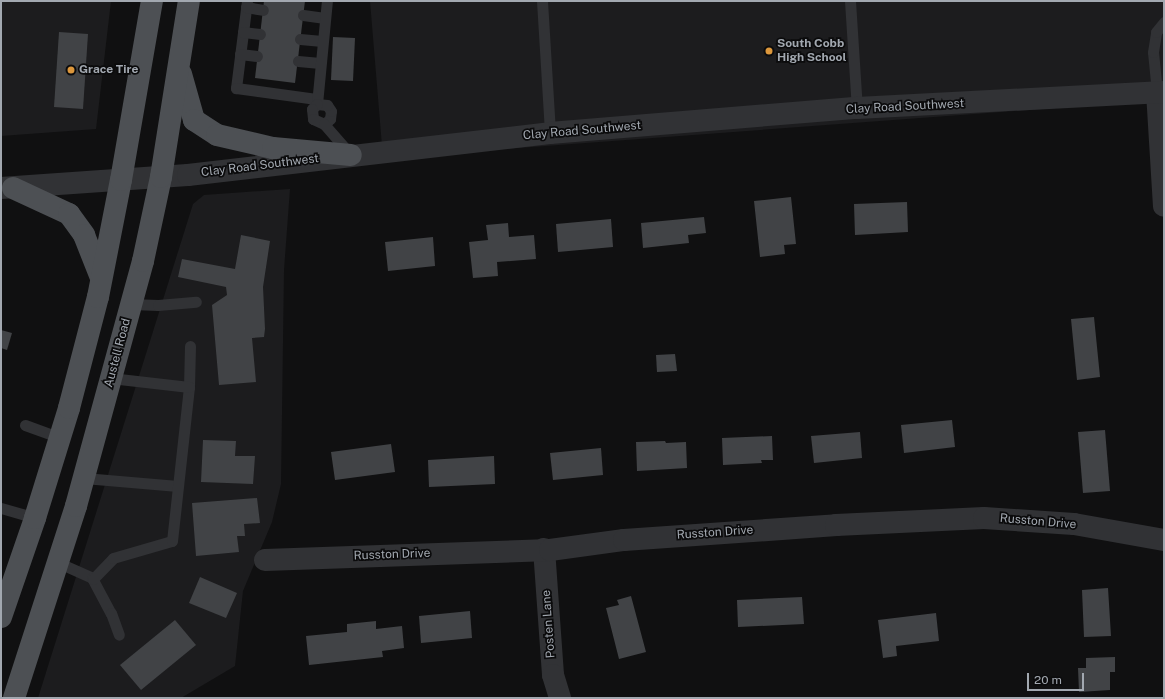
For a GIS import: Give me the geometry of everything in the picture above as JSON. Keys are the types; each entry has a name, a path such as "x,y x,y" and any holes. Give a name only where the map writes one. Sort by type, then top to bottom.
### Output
{"main road":[{"path":"1,617 36,518 60,438 101,279 121,180 152,1"},
{"name":"Austell Road","path":"14,698 59,563 84,478 131,304 161,177 189,1"},
{"path":"179,69 194,120 217,135 273,148 351,155"},
{"path":"7,188 69,214 84,235 101,279"}],"street":[{"name":"Clay Road Southwest","path":"7,188 161,177 550,133 857,108 1160,92"},
{"path":"1160,92 1164,206"},
{"name":"Russton Drive","path":"265,560 544,549 624,540 828,525 984,518 1074,524 1164,540"},
{"name":"Posten Lane","path":"544,549 552,675 560,698"}],"lane":[{"path":"327,1 317,101 312,108 311,114 313,119 324,124 351,155"},
{"path":"542,1 550,133"},
{"path":"850,1 857,108"},
{"path":"263,10 247,4 236,88 317,101"},
{"path":"303,15 325,18"},
{"path":"1160,92 1153,52 1156,32 1164,22"},
{"path":"243,32 260,34"},
{"path":"300,39 322,41"},
{"path":"240,54 257,56"},
{"path":"298,61 320,63"},
{"path":"131,304 158,305 196,302"},
{"path":"93,579 113,558 172,541 189,387 190,346"},
{"path":"111,378 189,387"},
{"path":"25,425 60,438"},
{"path":"84,478 178,486"},
{"path":"1,508 36,518"},
{"path":"59,563 93,579 111,613 119,635"}],"shaded area":[{"path":"1,1 111,1 96,129 1,136"},
{"name":"South Cobb High School","path":"370,1 1164,1 1164,100 383,158"},
{"path":"290,189 284,270 281,484 272,522 243,591 235,666 181,698 38,698 193,204 204,195"}],"building":[{"path":"264,1 305,1 295,83 255,78"},
{"name":"Grace Tire","path":"59,32 88,34 83,109 54,107"},
{"path":"333,37 355,38 353,81 331,80"},
{"path":"791,197 796,244 784,245 785,254 760,257 754,201"},
{"path":"907,202 908,232 855,235 854,204"},
{"path":"704,217 706,233 688,235 689,243 643,248 641,223"},
{"path":"611,219 613,247 558,252 556,224"},
{"path":"508,223 509,237 534,235 536,259 497,262 498,276 473,278 469,242 488,240 486,225"},
{"path":"241,235 270,241 263,287 264,337 252,338 256,382 219,385 212,305 227,295 226,287 178,277 182,259 235,269"},
{"path":"433,237 435,266 388,271 385,242"},
{"path":"1094,317 1100,377 1077,380 1071,319"},
{"path":"1,330 12,333 7,350 1,348"},
{"path":"675,354 677,371 657,372 656,355"},
{"path":"952,420 955,447 904,453 901,425"},
{"path":"1105,430 1110,491 1083,493 1078,432"},
{"path":"860,432 862,458 814,463 811,436"},
{"path":"772,436 773,460 761,460 762,463 723,465 722,438"},
{"path":"203,440 236,441 235,456 255,456 253,484 201,482"},
{"path":"665,441 666,443 686,442 687,468 637,471 636,442"},
{"path":"391,444 395,472 335,480 331,452"},
{"path":"601,448 603,475 553,480 550,453"},
{"path":"494,456 495,484 429,487 428,460"},
{"path":"257,498 260,523 244,524 245,536 237,536 239,552 196,556 192,503"},
{"path":"200,577 237,593 226,618 189,603"},
{"path":"1108,588 1111,636 1084,637 1082,590"},
{"path":"631,596 646,652 619,659 606,608 619,605 617,600"},
{"path":"802,597 804,624 738,627 737,600"},
{"path":"470,611 472,638 421,643 419,616"},
{"path":"936,613 939,641 896,646 897,656 883,658 878,620"},
{"path":"175,620 196,645 141,690 120,665"},
{"path":"376,621 376,629 402,626 404,648 382,651 383,657 309,665 306,636 347,632 347,624"},
{"path":"1115,657 1115,672 1110,672 1110,690 1079,692 1078,668 1086,668 1086,658"}],"place":[{"name":"South Cobb High School","path":"769,51"},
{"name":"Grace Tire","path":"71,70"}]}
